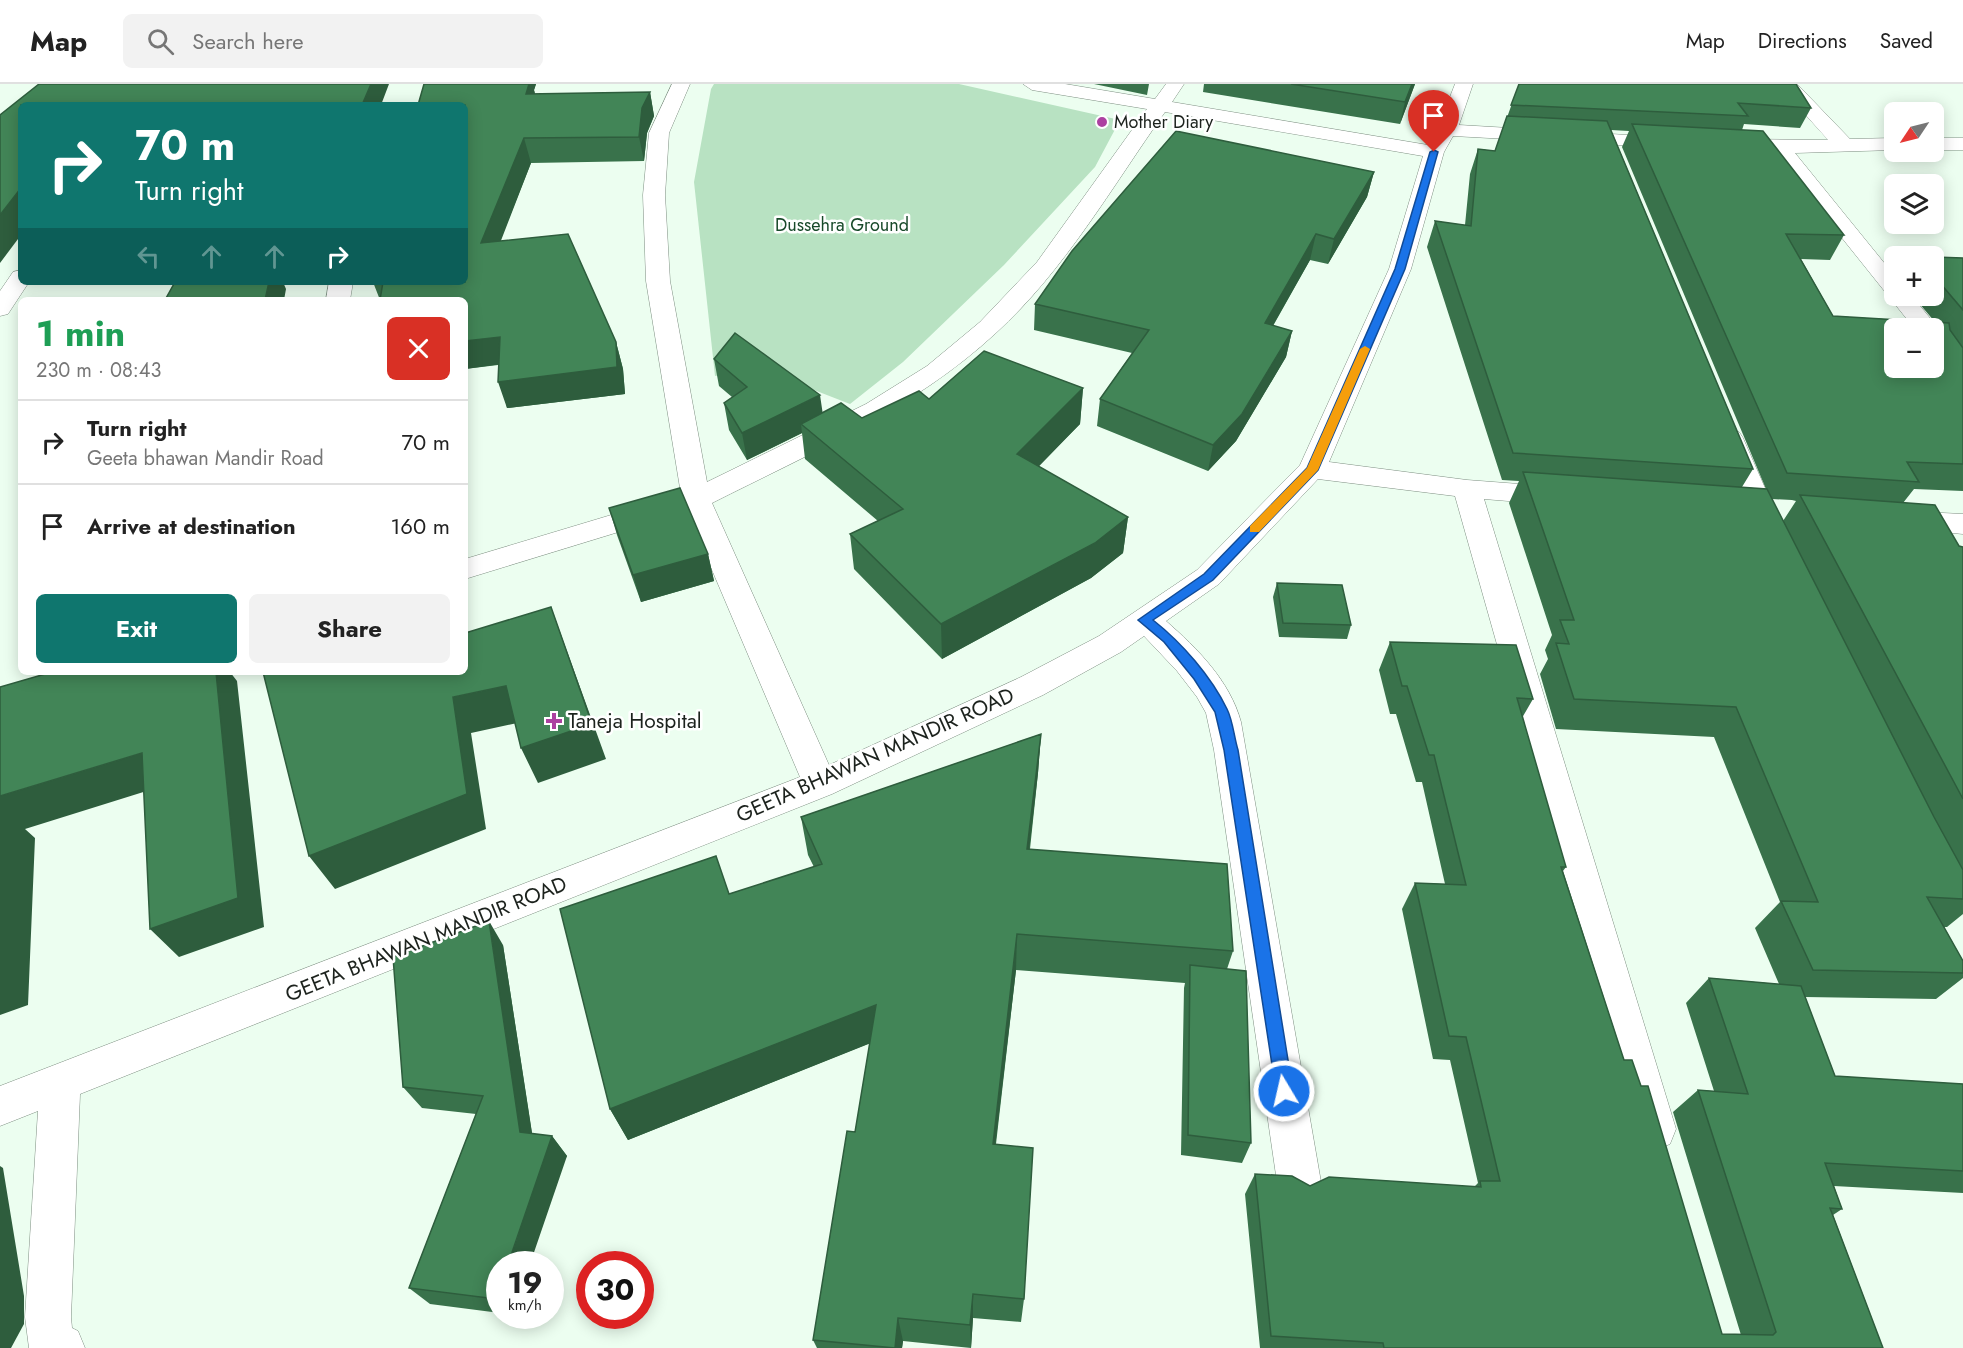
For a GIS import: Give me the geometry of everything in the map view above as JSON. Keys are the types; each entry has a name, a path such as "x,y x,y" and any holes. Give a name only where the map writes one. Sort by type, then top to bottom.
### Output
{"street":[{"path":"681,84 659,133 654,195 658,281 696,499 820,784"},
{"path":"1032,84 1158,106 1441,141 1611,149 1688,143"},
{"path":"468,568 696,499 875,410 936,371 989,327 1045,267 1175,84"},
{"name":"GEETA BHAWAN MANDIR ROAD","path":"0,1106 820,784 1032,686 1110,644 1208,577 1312,470 1400,269 1441,141 1464,84"},
{"path":"1787,84 1844,145"},
{"path":"1711,144 1780,147 1884,144"},
{"path":"1944,144 1963,144"},
{"path":"1780,147 1884,277"},
{"path":"0,309 18,282"},
{"path":"1908,306 1918,318"},
{"path":"1722,421 1748,509 1780,552"},
{"path":"1312,470 1467,489 1584,497"},
{"path":"1467,489 1665,1165"},
{"path":"1748,509 1793,512"},
{"path":"1872,518 1963,524"},
{"path":"1144,620 1168,639 1198,676 1221,711 1231,750 1299,1182"},
{"path":"52,1346 48,1317 60,1084"}],"green space":[{"name":"Dussehra Ground","path":"714,84 959,84 1120,120 1095,167 1004,265 903,362 850,404 760,369 715,376 694,182 711,89"}],"building":[{"path":"39,84 371,84 363,102 18,102 18,192 0,215 0,115"},
{"path":"424,84 529,84 526,94 650,92 642,108 639,137 524,138 481,243 568,234 616,342 617,367 498,382 500,337 468,341 468,297 380,297 382,285 468,285 468,102 419,102"},
{"path":"1291,84 1412,84 1405,102"},
{"path":"1519,84 1796,84 1811,108 1738,103 1748,116 1511,105"},
{"path":"1507,116 1607,121 1753,469 1513,453 1435,221 1471,226 1478,149 1495,151"},
{"path":"1632,124 1763,131 1844,235 1786,234 1833,316 1884,319 1884,378 1944,378 1944,323 1949,323 1950,330 1963,348 1963,464 1907,462 1919,482 1787,473"},
{"path":"1176,131 1374,172 1334,239 1316,234 1265,323 1292,331 1242,414 1213,445 1100,399 1149,330 1035,304 1072,251"},
{"path":"1944,257 1963,258 1963,310 1944,288"},
{"path":"173,285 268,285 266,297 167,297"},
{"path":"735,333 820,395 742,433 724,403 747,387 714,359"},
{"path":"984,351 1083,388 1017,454 1128,517 1095,543 941,624 850,534 903,509 801,424 841,403 862,418 919,391 929,399"},
{"path":"1523,472 1767,489 1963,870 1963,899 1927,897 1963,961 1963,973 1813,970 1781,901 1818,902 1736,707 1574,699 1556,643 1569,644 1560,620 1574,620"},
{"path":"680,488 708,554 633,575 609,508"},
{"path":"1800,495 1935,505 1959,546 1963,547 1963,799"},
{"path":"1277,583 1342,585 1351,625 1283,623"},
{"path":"551,607 592,724 521,748 506,686 453,697 467,794 309,856 264,675 468,675 468,632"},
{"path":"1390,642 1516,645 1533,699 1517,698 1566,867 1561,867 1624,1060 1632,1060 1641,1086 1648,1086 1722,1334 1773,1335 1776,1332 1698,1090 1748,1094 1709,978 1801,986 1835,1076 1963,1084 1963,1171 1825,1163 1842,1209 1830,1208 1883,1348 1384,1348 1383,1343 1271,1336 1255,1174 1292,1176 1310,1186 1329,1177 1481,1187 1480,1181 1500,1181 1466,1037 1449,1036 1415,883 1466,885 1434,755 1429,755 1407,686 1402,686"},
{"path":"42,675 216,675 238,898 150,929 142,753 0,796 0,687"},
{"path":"1041,734 1027,849 1227,864 1233,951 1017,934 993,1144 1033,1148 1024,1299 973,1294 970,1325 898,1318 895,1348 813,1340 847,1131 855,1132 876,1005 610,1109 560,909 716,856 729,894 822,864 801,817"},
{"path":"489,921 520,1132 552,1136 512,1251 486,1251 486,1298 409,1288 483,1096 403,1087 393,957"},
{"path":"1190,965 1246,971 1251,1143 1188,1135"}],"slow traffic":[{"path":"1254,529 1312,470 1365,349"}],"place":[{"name":"Mother Diary","path":"1102,122"},
{"name":"Taneja Hospital","path":"554,721"}],"route":[{"path":"1284,1091 1231,750 1221,711 1198,676 1168,639 1144,620 1208,577 1312,470 1400,269 1434,152"}]}
